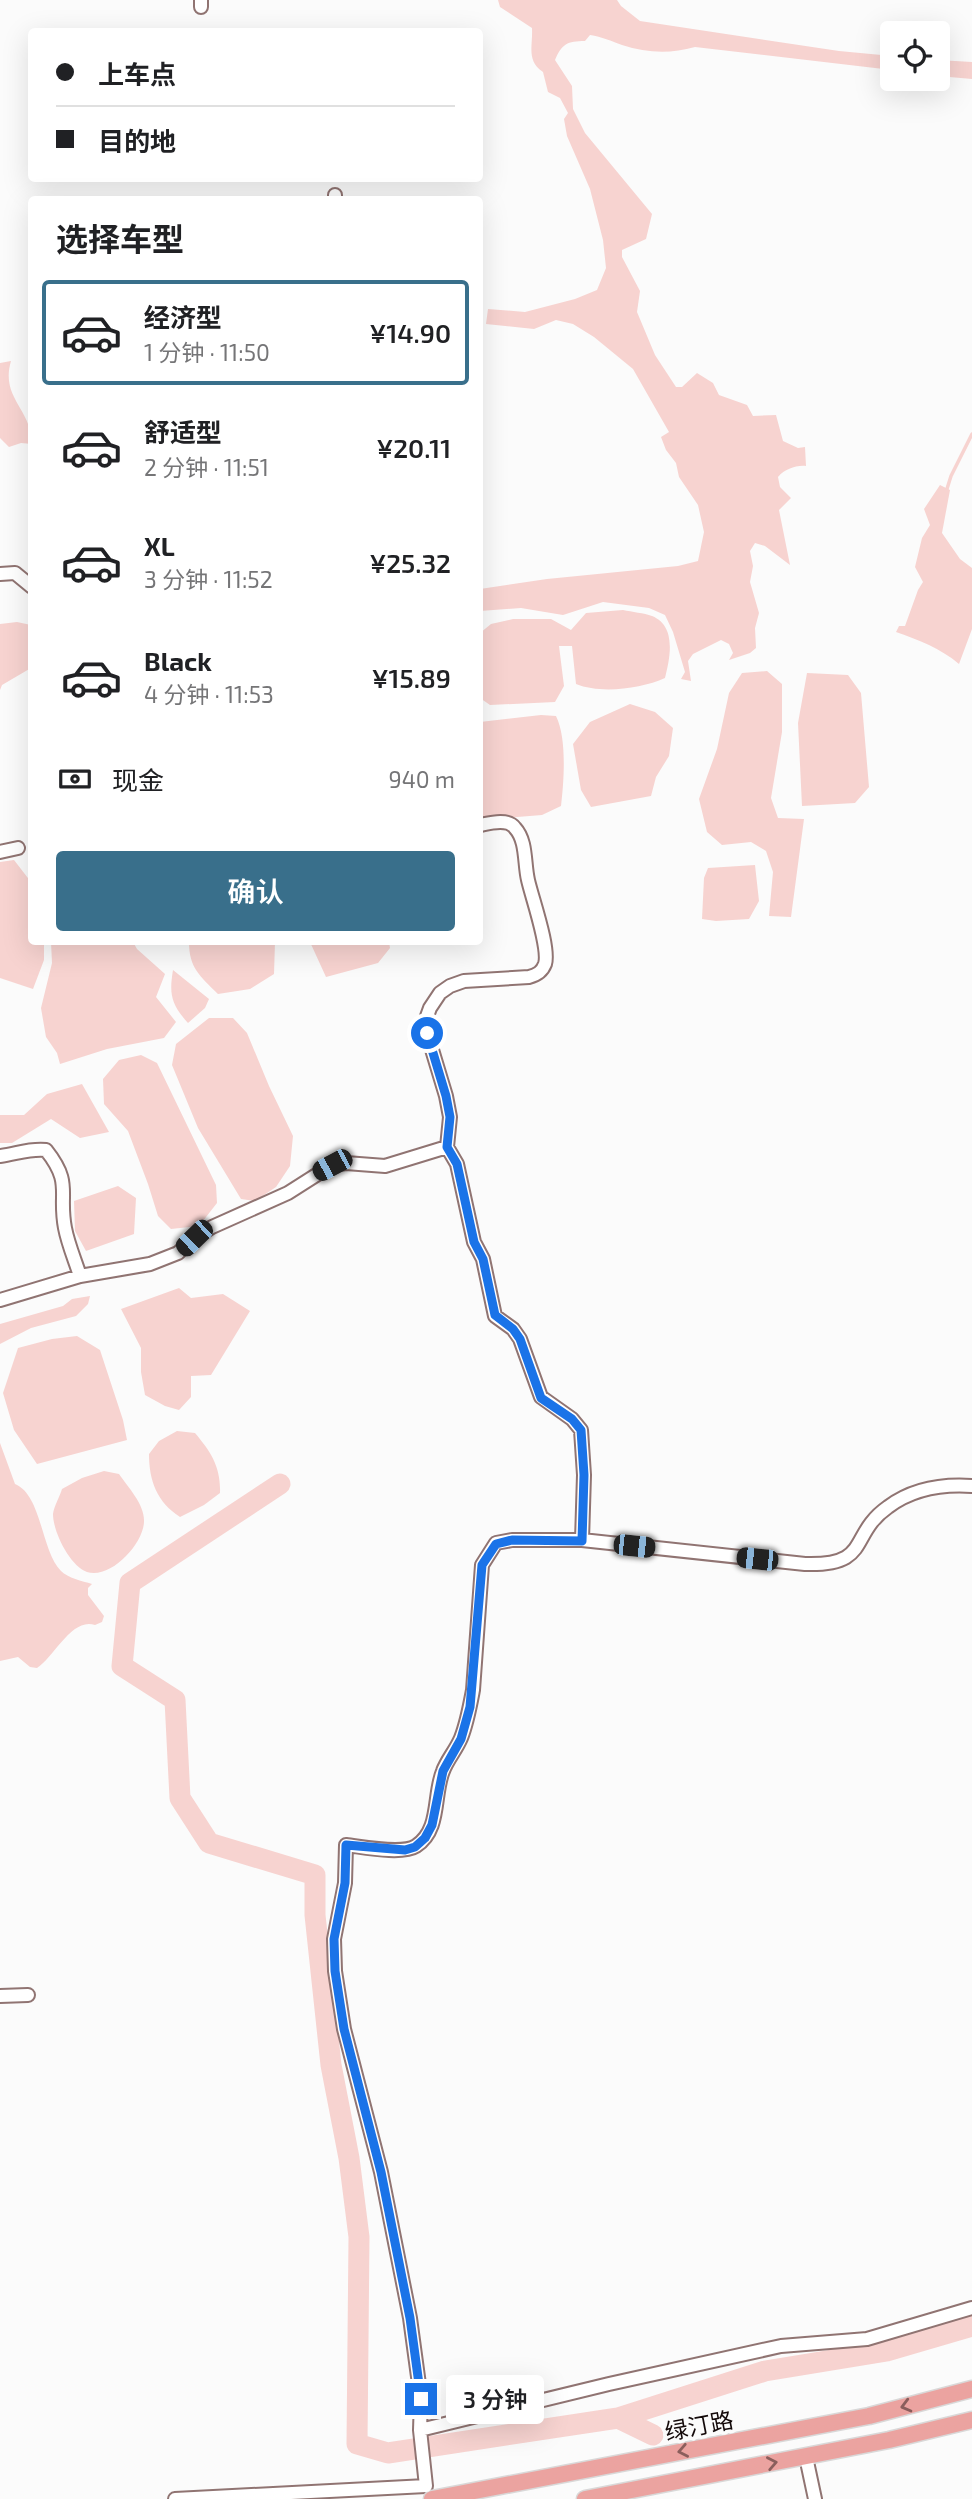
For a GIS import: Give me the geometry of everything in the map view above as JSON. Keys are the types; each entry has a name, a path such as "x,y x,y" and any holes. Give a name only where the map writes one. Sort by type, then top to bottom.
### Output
{"main road":[{"name":"绿汀路","path":"432,2499 476,2494 869,2416 972,2389"},
{"path":"585,2499 889,2441 972,2420"}],"street":[{"path":"0,574 15,573 28,584"},
{"path":"483,825 506,822 514,826 521,837 546,958 545,966 539,974 529,977 464,981 450,986 440,993 430,1008 426,1019 427,1033 450,1117 447,1147 457,1164 474,1242 483,1259 495,1315 513,1329 520,1339 541,1398 572,1419 581,1430 584,1475 582,1541"},
{"path":"0,852 18,848"},
{"path":"0,1300 80,1276 150,1264 178,1253 194,1238 212,1227 288,1193 332,1165 346,1163 384,1166 447,1147"},
{"path":"0,1156 33,1149 46,1150 57,1164 65,1186 65,1228 80,1276"},
{"path":"175,2499 426,2486 421,2399 410,2318 381,2172 344,2029 335,1971 334,1939 345,1883 346,1845 405,1850 415,1847 425,1838 432,1825 443,1771 461,1739 470,1707 482,1565 488,1553 496,1544 512,1540 582,1541 829,1565 845,1559 859,1546 871,1524 887,1507 911,1494 937,1487 972,1486"},
{"path":"0,1996 28,1996"},
{"path":"421,2435 781,2346 867,2339 972,2308"},
{"path":"806,2456 815,2499"}],"shaded area":[{"path":"498,0 617,0 640,21 880,55 880,69 695,47 668,52 649,51 590,35 585,41 566,44 555,60 572,86 573,109 585,133 652,214 646,239 622,250 622,257 640,291 637,312 655,355 676,387 682,387 697,373 713,383 719,395 747,405 753,416 776,415 783,441 798,448 805,447 806,466 791,468 778,477 780,487 791,498 779,510 790,565 765,546 755,543 750,551 753,566 750,582 759,613 755,628 756,648 750,653 729,660 733,653 729,644 721,640 693,654 688,661 691,681 681,679 685,672 665,615 649,608 603,602 563,615 521,608 483,611 483,589 547,579 678,566 698,561 704,532 698,505 679,477 676,463 666,450 661,437 669,432 633,369 594,337 573,324 556,320 534,329 486,324 488,309 525,312 575,299 597,290 606,268 603,240 590,189 567,136 564,119 568,113 560,98 548,92 543,72 534,63 532,28 500,7"},
{"path":"950,61 972,62 972,79 950,77"},
{"path":"11,361 10,385 28,424 28,444 9,447 0,438 0,363"},
{"path":"940,485 950,490 942,533 960,559 972,568 972,629 959,664 929,645 896,632 899,626 905,626 923,582 915,567 922,538 930,525 924,509"},
{"path":"623,610 642,613 660,621 670,643 665,678 621,689 597,689 576,684 572,646 559,646 564,686 555,702 490,705 483,700 483,631 491,624 513,619 551,619 571,630 586,613"},
{"path":"17,622 28,624 28,670 2,685 0,690 0,624"},
{"path":"767,671 782,684 782,732 771,798 778,818 804,819 791,917 769,916 773,872 766,851 751,842 722,845 707,832 699,799 717,749 729,693 742,673"},
{"path":"807,673 848,675 861,693 869,787 855,803 802,806 798,723"},
{"path":"630,704 655,712 673,728 669,756 656,777 651,796 591,807 581,790 573,744 590,722"},
{"path":"541,715 556,716 563,748 561,806 542,815 483,820 483,722"},
{"path":"14,860 28,878 28,945 44,945 44,960 33,989 0,978 0,862"},
{"path":"755,865 759,901 749,919 702,919 704,878 708,868"},
{"path":"51,945 135,945 165,974 156,997 176,1022 164,1038 107,1049 60,1064 57,1053 46,1037 41,1008 52,963"},
{"path":"189,945 275,945 274,974 250,989 218,994 193,965"},
{"path":"311,945 390,945 378,963 326,977"},
{"path":"173,970 209,999 205,1008 188,1023 173,998"},
{"path":"209,1018 233,1018 247,1033 293,1136 290,1166 276,1187 255,1201 241,1199 198,1128 172,1065 176,1044"},
{"path":"141,1055 157,1063 216,1185 217,1203 199,1226 171,1229 158,1216 128,1131 104,1104 103,1079 119,1060"},
{"path":"82,1084 109,1132 80,1138 51,1119 12,1143 0,1143 0,1115 24,1115 47,1094"},
{"path":"118,1186 136,1198 134,1234 86,1251 75,1231 74,1201"},
{"path":"179,1288 191,1298 223,1294 250,1311 211,1375 191,1376 191,1397 179,1410 145,1395 141,1348 121,1309"},
{"path":"90,1296 88,1304 76,1316 31,1328 0,1344 0,1324 63,1306 72,1299"},
{"path":"77,1336 100,1350 127,1440 37,1464 14,1430 3,1393 18,1348"},
{"path":"177,1431 195,1433 201,1440 214,1460 220,1484 220,1493 180,1517 165,1505 156,1490 149,1454 159,1441"},
{"path":"0,1443 15,1484 31,1499 54,1562 67,1576 92,1584 88,1588 88,1595 104,1616 102,1622 87,1624 71,1632 37,1668 30,1667 18,1657 0,1661"},
{"path":"104,1471 119,1474 135,1496 143,1514 143,1529 132,1549 115,1565 96,1573 87,1572 75,1563 64,1548 53,1514 62,1489 82,1478"}],"waterway":[{"path":"946,492 972,434"},
{"path":"280,1484 130,1583 122,1666 175,1700 180,1798 209,1843 315,1875 315,1915 331,2065 349,2158 359,2237 357,2444 388,2453 618,2418 653,2435"},
{"path":"618,2418 765,2371 887,2351 972,2326"}],"route":[{"path":"421,2399 410,2318 381,2172 344,2029 335,1971 334,1939 345,1883 346,1845 405,1850 415,1847 425,1838 432,1825 443,1771 461,1739 470,1707 482,1565 496,1544 512,1540 582,1541 584,1475 581,1430 561,1410 541,1398 520,1339 513,1329 495,1315 483,1259 474,1242 471,1218 457,1164 447,1147 450,1117 427,1033"}]}
